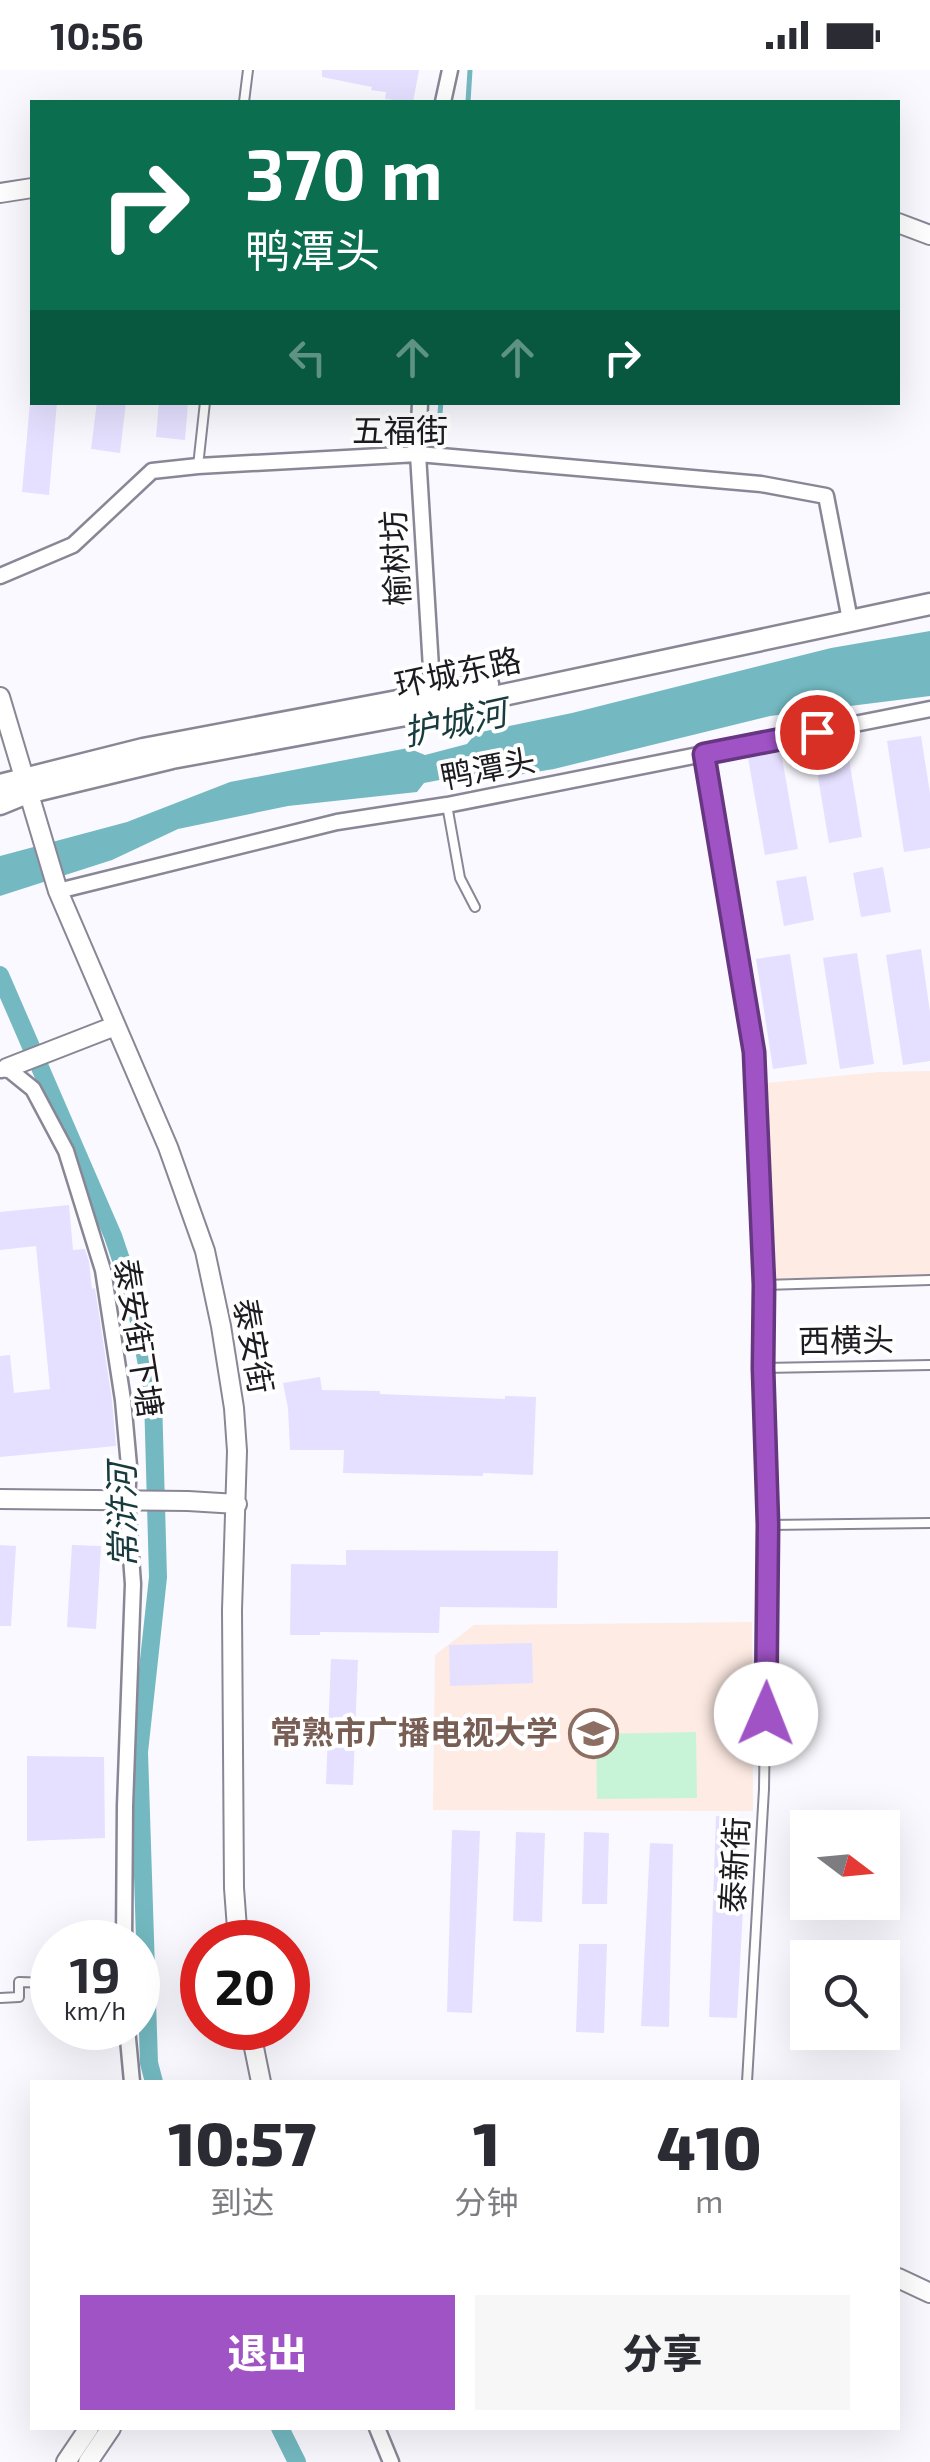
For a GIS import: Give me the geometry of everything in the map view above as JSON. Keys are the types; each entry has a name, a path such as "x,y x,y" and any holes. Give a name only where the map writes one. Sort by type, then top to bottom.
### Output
{"main road":[{"name":"环城东路","path":"0,785 25,785 172,758 849,614 930,592"},
{"name":"环城东路","path":"849,614 930,604"},
{"name":"环城东路","path":"0,804 25,785"}],"street":[{"path":"443,100 450,70"},
{"path":"0,193 30,188"},
{"path":"900,224 930,235"},
{"name":"榆树坊","path":"420,405 418,454 433,702"},
{"name":"五福街","path":"0,576 72,545 152,471 418,454 761,484 826,496 849,614"},
{"name":"泰安街","path":"0,697 58,891 168,1147 205,1251 222,1326 238,1450 232,1630 236,1920"},
{"name":"鸭潭头","path":"58,891 337,822 447,805 930,709"},
{"path":"4,1069 115,1026"},
{"name":"泰安街下塘","path":"4,1069 33,1089 66,1151 103,1270 123,1400 133,1584 124,1806 124,1920"},
{"path":"0,1499 237,1504"},
{"path":"129,2050 132,2080"},
{"path":"255,2050 262,2080"},
{"path":"900,2279 930,2292"},
{"path":"66,2462 88,2430"},
{"path":"88,2462 110,2430"},
{"path":"378,2430 391,2462"}],"lane":[{"path":"244,100 248,70"},
{"path":"198,466 205,405"},
{"name":"泰新街","path":"704,754 754,1052 764,1285 768,1525 764,1789 747,2080"},
{"path":"447,805 460,878 475,907"},
{"path":"764,1285 930,1280"},
{"name":"西横头","path":"763,1368 930,1365"},
{"path":"768,1525 930,1523"},
{"path":"0,1998 19,1997 20,1982 30,1982"}],"shaded area":[{"path":"930,1071 930,1276 772,1281 767,1083"},
{"name":"常熟市广播电视大学","path":"752,1622 753,1811 433,1810 435,1655 474,1625"}],"green space":[{"path":"696,1732 697,1798 597,1799 596,1734"}],"water":[{"path":"930,631 930,696 770,716 554,769 481,781 471,774 424,783 417,792 288,806 178,829 112,860 0,896 0,856 127,822 230,782 408,748 425,755 467,744 476,733 831,648"}],"building":[{"path":"322,70 419,70 413,100 385,99 386,92 371,90 372,87 322,77"},
{"path":"30,402 57,405 49,495 22,492"},
{"path":"97,405 126,405 120,453 91,449"},
{"path":"159,405 188,405 185,440 156,437"},
{"path":"921,736 930,793 930,848 904,852 887,741"},
{"path":"846,741 862,837 829,843 813,747"},
{"path":"781,752 798,849 765,855 748,758"},
{"path":"883,867 891,912 861,917 853,873"},
{"path":"806,876 814,920 784,926 776,881"},
{"path":"921,949 930,1012 930,1061 903,1065 886,955"},
{"path":"857,953 874,1064 840,1069 823,958"},
{"path":"790,954 807,1064 773,1069 756,959"},
{"path":"69,1205 73,1250 85,1249 92,1289 95,1288 116,1446 0,1457 0,1356 10,1355 14,1393 50,1389 36,1246 0,1250 0,1212"},
{"path":"320,1377 322,1390 505,1399 536,1397 533,1475 343,1473 344,1450 290,1450 283,1383"},
{"path":"0,1545 16,1546 11,1626 0,1626"},
{"path":"72,1545 101,1546 96,1629 67,1627"},
{"path":"346,1550 558,1551 557,1608 440,1607 439,1633 290,1635 291,1564 346,1565"},
{"path":"532,1643 533,1683 450,1686 449,1645"},
{"path":"331,1659 358,1660 353,1785 326,1784"},
{"path":"27,1756 104,1757 105,1838 27,1841"},
{"path":"716,1816 748,1818 737,2018 709,2017"},
{"path":"452,1830 480,1831 472,2013 447,2012"},
{"path":"516,1832 545,1833 542,1922 513,1921"},
{"path":"584,1832 609,1833 607,1904 582,1904"},
{"path":"650,1843 673,1844 669,2027 641,2026"},
{"path":"579,1944 607,1944 604,2033 576,2032"}],"waterway":[{"path":"468,100 470,70"},
{"path":"438,435 441,405"},
{"name":"常浒河","path":"0,975 113,1236 135,1301 153,1397 158,1577 139,1752 149,2063 153,2080"},
{"name":"常浒河","path":"281,2430 297,2462"}],"place":[{"name":"常熟市广播电视大学","path":"593,1733"}],"route":[{"path":"766,1714 764,1285 754,1052 704,754 817,732"}],"water label":[{"name":"护城河","path":"455,723"}]}
